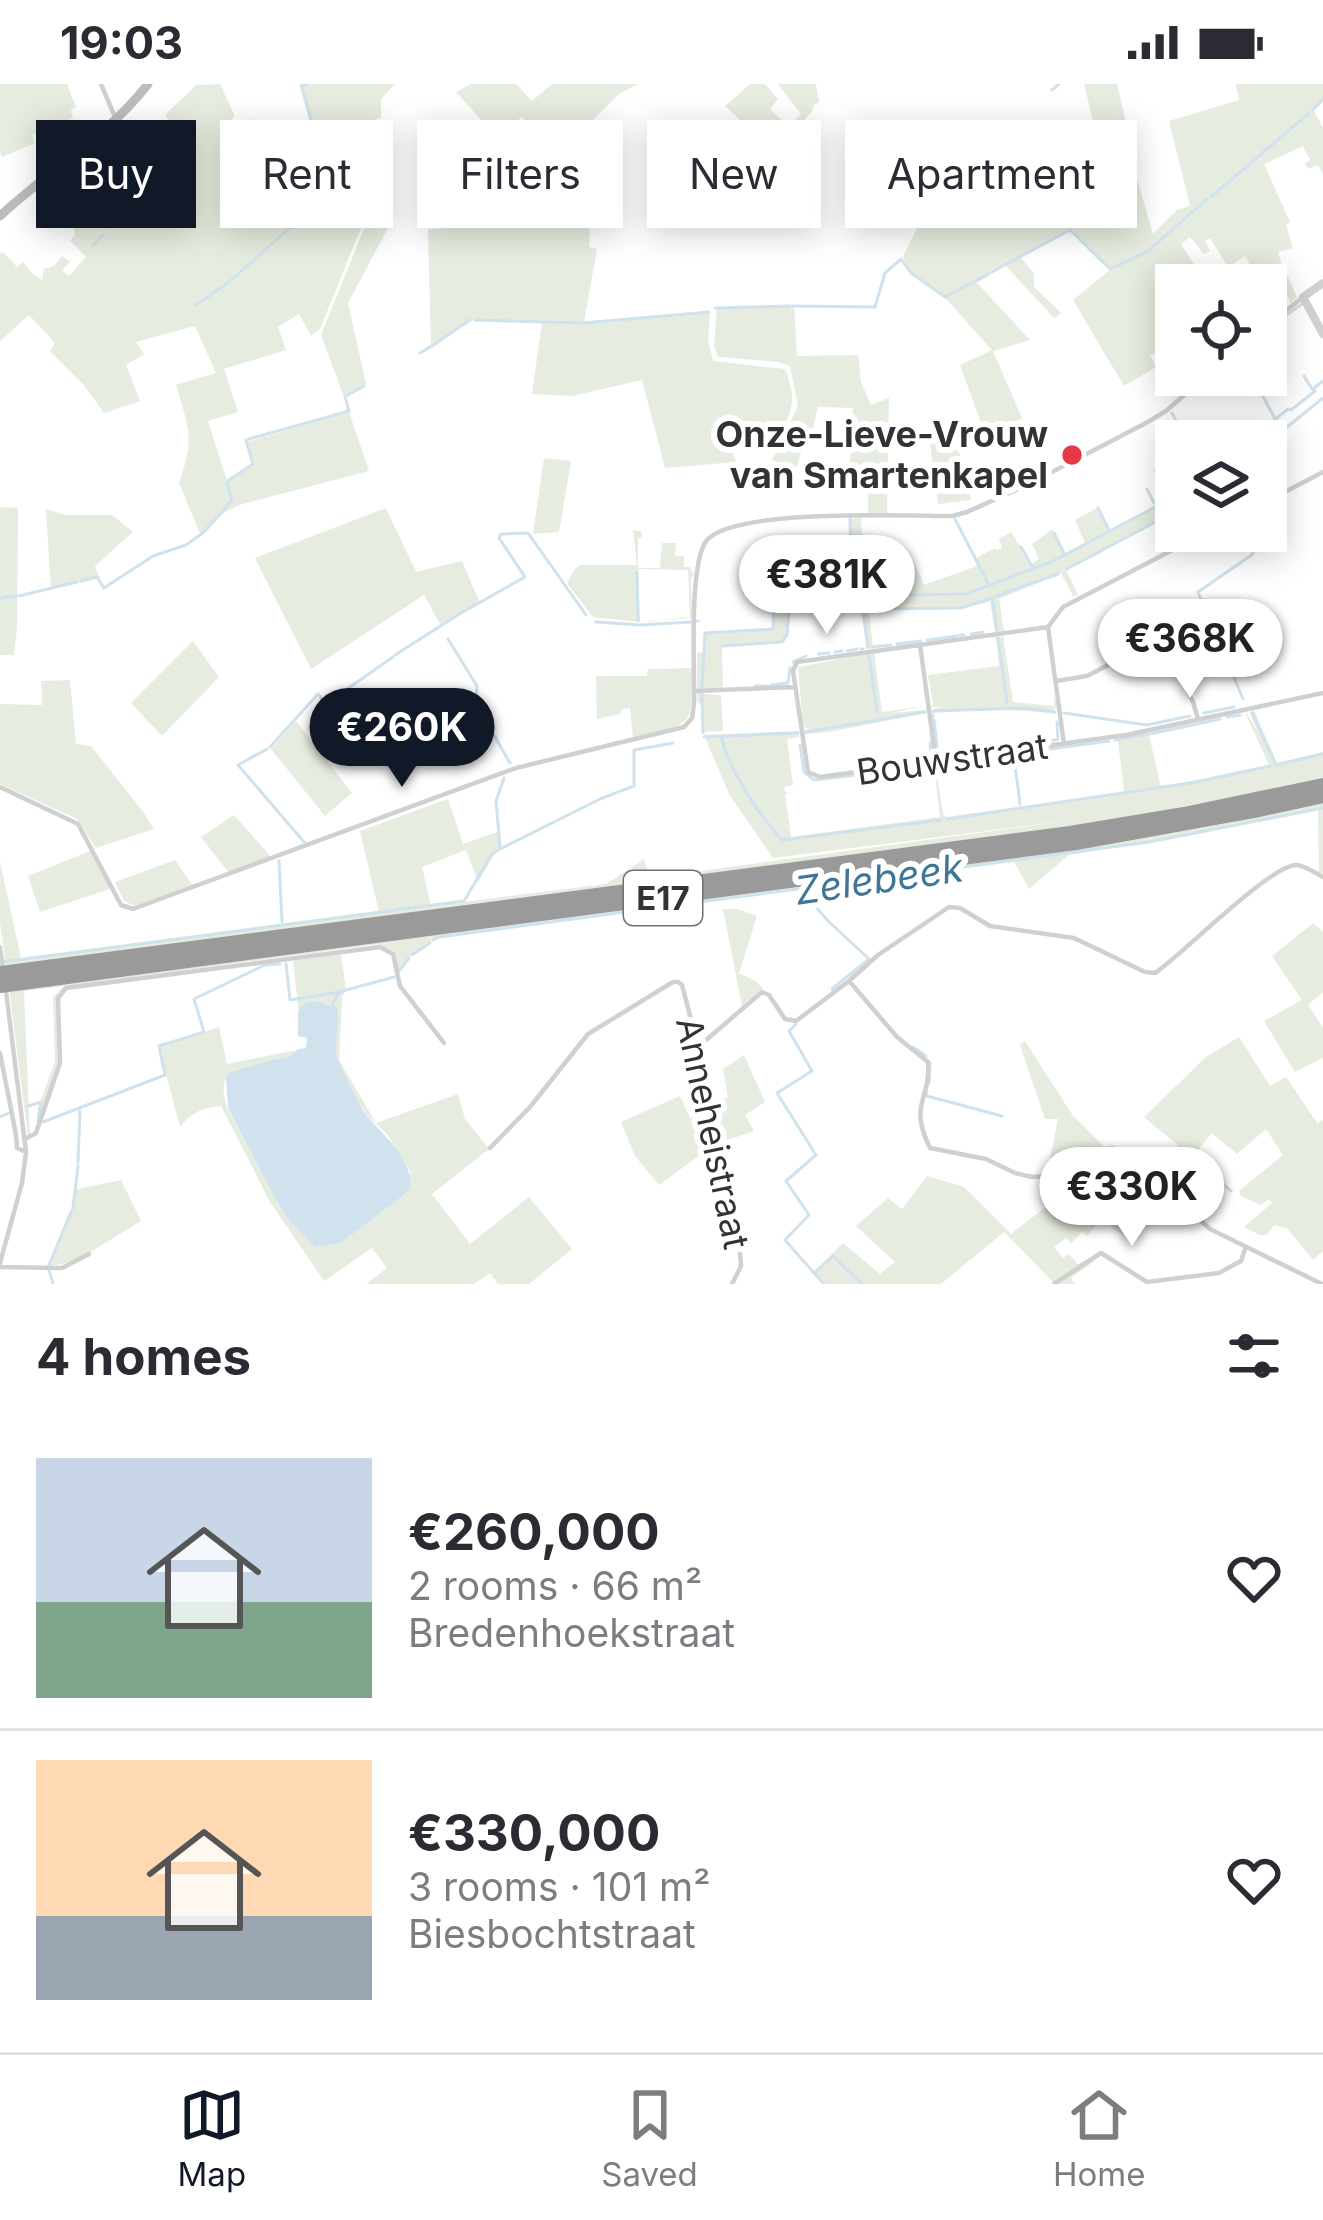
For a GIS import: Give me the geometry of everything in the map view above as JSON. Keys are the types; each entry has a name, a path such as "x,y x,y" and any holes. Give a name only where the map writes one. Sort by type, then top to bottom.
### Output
{"highway":[{"name":"E17","path":"0,973 1070,833 1323,785"},
{"name":"E17","path":"0,986 1076,843 1323,796"}],"main road":[{"path":"0,216 117,119 148,84"}],"street":[{"path":"101,84 117,119"},
{"path":"1287,310 1323,284"},
{"path":"1303,297 1323,334"},
{"path":"0,787 78,824 124,908 139,908 516,768 683,727 692,718 695,580 710,538 768,520 967,512 1147,423 1183,396"},
{"path":"1287,491 1323,472"},
{"path":"694,692 795,687 794,668 800,661 1048,627 1063,607 1169,552"},
{"path":"1048,627 1064,744"},
{"path":"1056,681 1087,676 1149,644 1162,644 1198,720"},
{"path":"920,645 936,761"},
{"name":"Bouwstraat","path":"795,687 807,768 820,777 1064,744 1323,693"},
{"path":"698,1047 760,992 766,992 791,1022 946,908 954,906 990,926 1074,938 1155,974 1286,868 1298,865 1323,877"},
{"path":"25,1139 36,1133 60,1063 58,998 74,986 380,946 392,954 400,986 445,1043"},
{"path":"0,947 26,1152 0,1265 62,1268 89,1254"},
{"path":"849,981 897,1037 928,1062 919,1108 930,1148 986,1160 1033,1177 1072,1174 1159,1184 1210,1229 1322,1284"},
{"name":"Anneheistraat","path":"490,1148 530,1107 588,1034 678,982 698,1047 740,1252 741,1266 732,1284"},
{"path":"0,1053 15,1148 26,1152"},
{"path":"0,1230 9,1230"},
{"path":"1241,1261 1246,1249"},
{"path":"1054,1284 1101,1253 1147,1282 1220,1273 1259,1254"},
{"path":"1304,1284 1311,1276"}],"shaded area":[{"path":"0,84 67,84 76,107 71,110 73,118 36,120 35,143 2,157"},
{"path":"220,84 235,116 220,120 220,228 361,228 320,329 311,336 299,314 278,327 286,350 224,369 238,412 208,421 227,481 255,465 247,442 349,412 369,471 239,505 201,536 179,483 188,434 176,385 216,373 195,326 136,342 144,354 126,365 140,401 104,413 50,351 55,343 29,315 0,341 3,252 17,267 23,262 42,280 44,269 62,256 70,262 62,270 69,276 86,257 70,241 74,228 196,228 196,120 169,120 165,115 196,85"},
{"path":"299,84 395,84 381,99 381,118 310,120"},
{"path":"471,84 516,84 532,101 552,84 638,84 619,94 593,120 481,120 456,92"},
{"path":"750,84 765,84 778,99 770,109 782,120 740,120 725,106"},
{"path":"778,84 816,84 819,103 805,120 795,120 801,114"},
{"path":"1084,84 1117,84 1126,120 1093,120"},
{"path":"1236,84 1323,84 1323,98 1308,114 1314,111 1323,128 1323,174 1318,165 1308,169 1305,164 1310,160 1303,146 1264,164 1290,222 1286,225 1293,248 1278,252 1281,264 1250,264 1245,256 1226,264 1210,238 1205,241 1210,251 1204,254 1190,237 1181,244 1194,264 1155,264 1155,353 1150,356 1155,368 1124,386 1073,300 1110,270 1070,229 1020,256 1034,274 1034,287 1061,313 1054,318 1004,264 977,283 1030,340 993,351 1022,418 986,436 960,365 992,350 946,299 909,271 903,257 917,228 1137,228 1137,179 1153,234 1177,210 1190,206 1169,121 1239,100"},
{"path":"364,228 388,228 348,303 366,384 344,397 321,335"},
{"path":"590,228 589,247 597,249 584,322 710,312 708,340 713,361 785,369 792,401 781,432 747,424 726,426 736,462 665,468 642,380 572,396 532,394 542,322 474,319 431,347 428,229"},
{"path":"1287,277 1297,297 1291,303 1287,294"},
{"path":"717,307 794,307 797,356 858,355 861,382 871,405 889,398 887,513 868,513 868,466 850,465 853,408 818,407 796,468 772,460 798,406 790,366 718,357 714,345"},
{"path":"964,439 966,445 959,450 971,500 938,504 930,444"},
{"path":"544,458 571,461 559,532 533,534"},
{"path":"1155,506 1155,524 1066,570 1079,596 1074,598 1061,573 999,599 1004,631 995,632 990,601 963,609 869,610 873,648 867,649 861,610 789,612 784,642 722,647 723,688 704,689 703,694 721,695 723,731 703,732 697,653 704,652 704,632 772,629 772,598 867,594 852,558 851,519 861,518 863,549 887,549 910,598 895,562 911,556 924,585 977,566 974,559 1002,548 999,539 1011,532 1031,564 1039,559 1032,544 1052,529 1064,554 1085,543 1075,520 1097,508 1110,530"},
{"path":"0,507 18,508 14,655 0,655"},
{"path":"386,508 416,572 462,561 480,603 441,626 424,595 311,669 255,558"},
{"path":"46,509 65,515 112,515 133,532 95,566 99,578 51,590"},
{"path":"633,530 642,532 638,568 660,568 662,543 676,543 675,556 684,556 684,567 690,567 694,575 692,618 643,622 690,617 688,570 638,569 640,622 593,617 567,583 581,565 637,565"},
{"path":"1003,635 1013,702 1054,706 1054,695 1055,714 933,713 943,707 931,707 928,675 999,666 996,636"},
{"path":"193,641 219,677 162,736 131,703"},
{"path":"874,652 882,712 926,706 890,713 926,713 805,734 810,729 803,727 798,667"},
{"path":"692,668 689,714 678,725 633,738 630,708 597,719 596,676 647,676 648,669"},
{"path":"70,680 76,744 91,746 154,829 96,848 77,819 0,784 0,704 42,705 41,681"},
{"path":"1254,710 1277,763 1323,752 1323,780 1116,820 6,966 0,862 21,958 379,912 360,831 448,799 463,844 500,831 501,850 478,882 466,850 422,867 431,906 606,884 644,859 649,878 1081,819 773,858 729,794 704,735 799,731 799,737 787,739 793,785 784,787 789,793 785,794 791,837 940,817 934,767 905,767 935,763 947,817 1124,792 1118,741 1149,735 1161,787 1269,765 1246,714 1259,734 1250,713"},
{"path":"296,721 352,793 325,816 271,749"},
{"path":"1323,802 1323,873 1319,872 1318,809 1069,855 1029,889 1014,862 438,936 408,957 398,971 393,951 380,944 69,986 56,999 60,1058 40,1119 38,1108 55,1061 53,997 65,986 24,991 28,1137 9,988 1064,850"},
{"path":"234,815 272,858 229,873 201,837"},
{"path":"90,851 110,889 40,912 28,876"},
{"path":"175,860 193,886 135,906 124,901 115,882"},
{"path":"723,909 757,916 739,973 763,988 742,1006"},
{"path":"1313,923 1323,932 1323,992 1308,1005 1323,1028 1323,1058 1295,1072 1264,1021 1302,1000 1272,956"},
{"path":"341,954 346,990 339,1060 376,1123 458,1094 465,1119 489,1149 432,1194 470,1244 529,1197 572,1249 529,1284 498,1284 490,1273 474,1284 366,1284 387,1268 372,1248 324,1281 270,1202 221,1106 198,1112 180,1127 159,1048 219,1027 227,1064 295,1053 232,1072 223,1088 227,1108 288,1219 342,1242 411,1173 387,1134 367,1115 300,1022 293,961"},
{"path":"1239,1037 1270,1086 1286,1077 1317,1123 1323,1120 1323,1251 1313,1260 1287,1228 1274,1225 1267,1235 1260,1235 1244,1227 1272,1203 1269,1199 1261,1205 1239,1191 1283,1155 1266,1129 1237,1154 1212,1133 1189,1161 1181,1155 1170,1170 1166,1168 1180,1147 1144,1117 1206,1057"},
{"path":"1025,1041 1073,1116 1105,1147 1113,1145 1141,1178 1047,1174 1058,1119 1045,1119 1020,1045"},
{"path":"744,1055 765,1102 745,1115 754,1131 719,1143 712,1099 728,1098 723,1069"},
{"path":"680,1096 690,1118 710,1110 715,1144 659,1185 635,1156 621,1122"},
{"path":"927,1176 964,1187 1011,1234 1083,1178 1158,1188 1122,1235 1101,1219 1087,1236 1082,1232 1071,1243 1066,1238 1054,1247 1063,1258 1069,1254 1078,1264 1089,1258 1093,1262 1071,1278 1075,1284 1055,1284 1004,1232 941,1284 823,1284 813,1273 843,1243 880,1274 895,1262 856,1226 888,1198 902,1209"},
{"path":"121,1180 141,1221 74,1262 49,1266 77,1189"}],"water":[{"path":"315,1001 337,1007 337,1058 364,1112 402,1158 410,1190 342,1242 315,1247 288,1219 228,1108 226,1077 306,1048 307,1038 298,1036 298,1011"}],"waterway":[{"path":"307,84 302,86 311,120"},
{"path":"1052,90 1059,84"},
{"path":"1312,111 1323,99"},
{"path":"1211,197 1309,113"},
{"path":"793,306 875,307 885,273 901,259 911,273 945,297 1070,230 1110,269 1147,252 1207,199"},
{"path":"276,240 289,228"},
{"path":"93,246 103,235"},
{"path":"196,305 274,242"},
{"path":"1287,315 1302,304"},
{"path":"715,308 790,306"},
{"path":"475,320 583,323 709,312"},
{"path":"432,346 470,320"},
{"path":"420,353 430,347"},
{"path":"1304,376 1312,389"},
{"path":"1275,420 1323,381"},
{"path":"348,395 364,386"},
{"path":"249,439 349,411 345,396"},
{"path":"1263,396 1274,417"},
{"path":"1287,427 1323,398"},
{"path":"1172,413 1176,420"},
{"path":"81,581 97,577 104,588 153,556 186,545 204,532 232,500 229,480 253,464 246,440"},
{"path":"1147,489 1154,503"},
{"path":"910,595 966,594 1053,561 1155,507"},
{"path":"1098,508 1108,528"},
{"path":"850,518 848,549 871,603"},
{"path":"955,519 989,585"},
{"path":"1067,569 1155,522"},
{"path":"395,655 525,577 499,538 501,534 528,533 586,615"},
{"path":"1054,533 1064,553"},
{"path":"1021,547 1032,566"},
{"path":"1243,699 1198,592 1252,552"},
{"path":"637,572 638,621"},
{"path":"996,596 1058,574"},
{"path":"55,587 76,582"},
{"path":"19,596 52,588"},
{"path":"702,687 705,633 773,629 774,599 907,595"},
{"path":"0,598 16,596"},
{"path":"868,609 960,608 993,598"},
{"path":"993,602 997,630"},
{"path":"723,646 782,642 789,611 865,609"},
{"path":"863,611 868,647"},
{"path":"596,622 691,622"},
{"path":"971,634 983,632"},
{"path":"927,640 957,636"},
{"path":"998,638 1007,702"},
{"path":"448,639 477,686 484,718 510,763"},
{"path":"897,644 921,641"},
{"path":"873,647 891,645"},
{"path":"847,651 857,649"},
{"path":"835,652 842,651"},
{"path":"819,654 829,653"},
{"path":"793,662 806,656"},
{"path":"869,656 877,712"},
{"path":"330,701 393,657"},
{"path":"771,685 788,683 790,668"},
{"path":"755,686 767,686"},
{"path":"270,747 318,694 326,704"},
{"path":"702,694 703,733"},
{"path":"1204,713 1234,707"},
{"path":"933,711 1025,708 1055,712"},
{"path":"805,732 925,712"},
{"path":"1064,713 1147,725 1190,716"},
{"path":"1252,713 1276,765 1323,754"},
{"path":"1227,717 1240,715"},
{"path":"1150,734 1220,719"},
{"path":"934,720 935,726"},
{"path":"1039,744 1058,739 1057,722"},
{"path":"935,729 936,736"},
{"path":"704,737 798,733"},
{"path":"1115,740 1148,734"},
{"path":"721,736 746,791 782,840 941,820"},
{"path":"936,739 937,745"},
{"path":"1050,749 1109,741"},
{"path":"2,962 464,901 492,854 634,786 634,750 673,743"},
{"path":"923,760 931,755 930,743"},
{"path":"800,745 804,772 814,780 891,771"},
{"path":"1016,747 1020,746"},
{"path":"993,750 1012,747"},
{"path":"937,748 944,756 985,751"},
{"path":"267,749 238,765 304,842"},
{"path":"940,764 1035,751"},
{"path":"1020,804 1014,757 1032,754"},
{"path":"858,768 919,760"},
{"path":"906,769 935,765"},
{"path":"947,819 1197,782 1270,766"},
{"path":"500,847 496,801 504,778"},
{"name":"Zelebeek","path":"433,940 1149,842 1323,808"},
{"path":"279,861 282,922"},
{"path":"803,891 869,959 834,992"},
{"name":"Zelebeek","path":"412,955 430,943"},
{"name":"Zelebeek","path":"399,971 409,958"},
{"name":"Zelebeek","path":"248,973 280,964"},
{"name":"Zelebeek","path":"286,964 290,1000 339,992"},
{"name":"Zelebeek","path":"43,1122 165,1075 159,1046 204,1032 194,999 246,974"},
{"name":"Zelebeek","path":"332,1005 339,992 394,977"},
{"path":"796,1024 789,1031 812,1071 777,1093 816,1155 786,1181 809,1215 785,1240 814,1273 833,1256 862,1284"},
{"path":"913,1047 926,1056"},
{"path":"929,1083 930,1063"},
{"path":"926,1092 1002,1116"},
{"name":"Zelebeek","path":"28,1106 41,1102 38,1121"},
{"path":"78,1163 80,1110"},
{"name":"Zelebeek","path":"0,1117 9,1113"},
{"path":"73,1208 78,1166"},
{"path":"1211,1174 1215,1178"},
{"path":"1218,1180 1231,1191"},
{"path":"49,1265 71,1212"},
{"path":"49,1270 53,1284"},
{"path":"814,1273 824,1284"}],"place":[{"name":"Onze-Lieve-Vrouw van Smartenkapel","path":"1072,455"}]}
